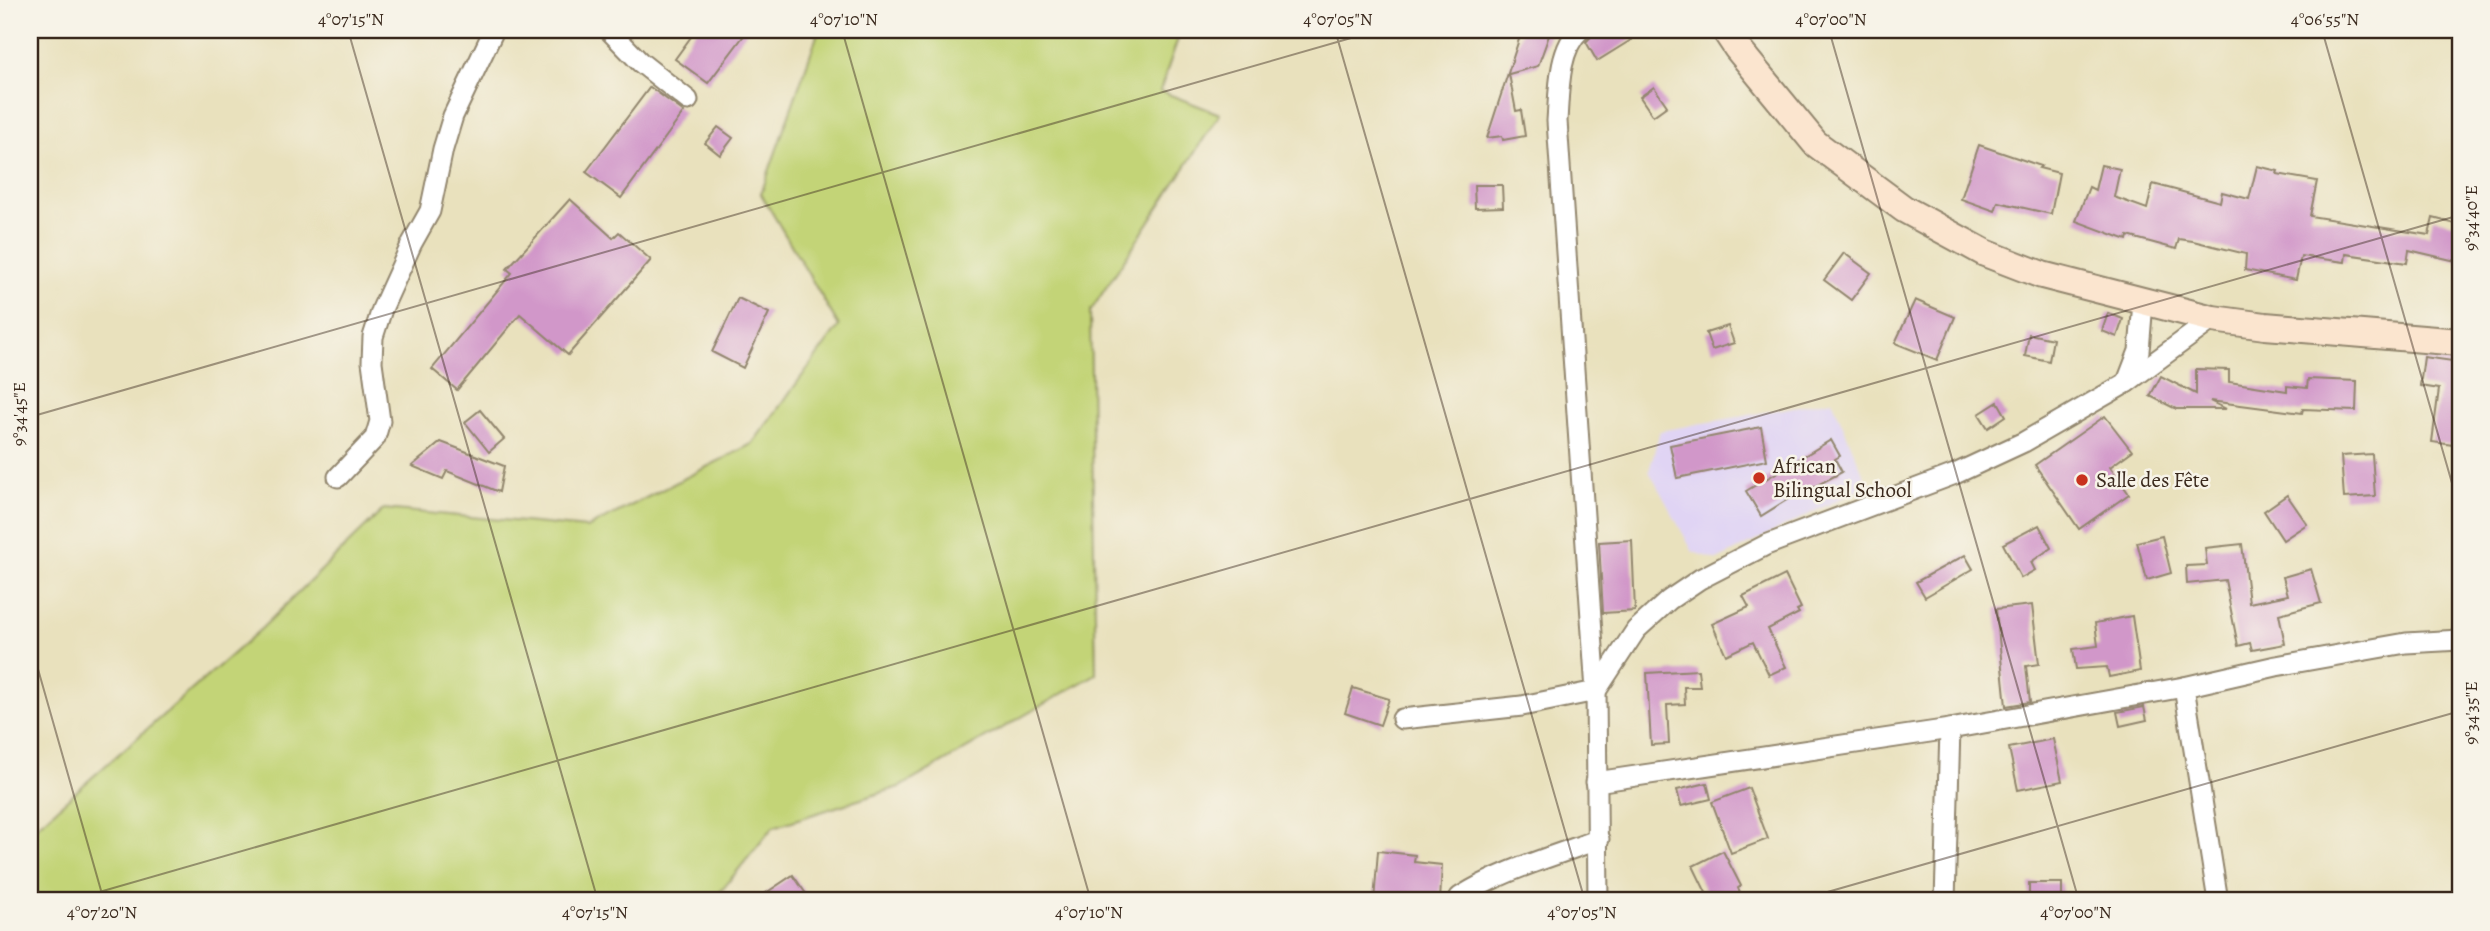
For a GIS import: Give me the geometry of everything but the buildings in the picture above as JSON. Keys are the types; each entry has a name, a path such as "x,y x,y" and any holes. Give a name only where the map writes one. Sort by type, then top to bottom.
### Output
{"main road":[{"path":"1726,30 1737,48 1815,142 1904,209 1985,253 2042,275 2213,319 2265,326 2460,342"}],"street":[{"path":"338,477 375,438 380,421 372,362 373,337 382,309 430,211 453,116 494,30"},
{"path":"609,30 640,62 688,100"},
{"path":"1580,30 1573,36 1560,75 1557,121 1596,691 1598,901"},
{"path":"2126,383 2139,351 2143,302"},
{"path":"1402,719 1522,706 1596,691 1636,630 1669,600 1700,579 1766,545 1955,474 2024,442 2126,383 2213,319"},
{"path":"1596,782 1950,729 2406,643 2460,640"},
{"path":"2184,687 2218,901"},
{"path":"1945,901 1950,729"},
{"path":"1460,897 1509,871 1598,839"}],"shaded area":[{"name":"African Bilingual School","path":"1832,400 1868,485 1717,560 1693,552 1649,471 1660,431"}],"green space":[{"path":"819,30 1181,30 1160,91 1220,114 1090,312 1096,674 902,786 773,827 713,901 30,901 30,832 261,629 384,509 587,528 752,444 839,326 761,194"}],"place":[{"name":"African Bilingual School","path":"1759,478"},
{"name":"Salle des Fête","path":"2082,480"}]}
